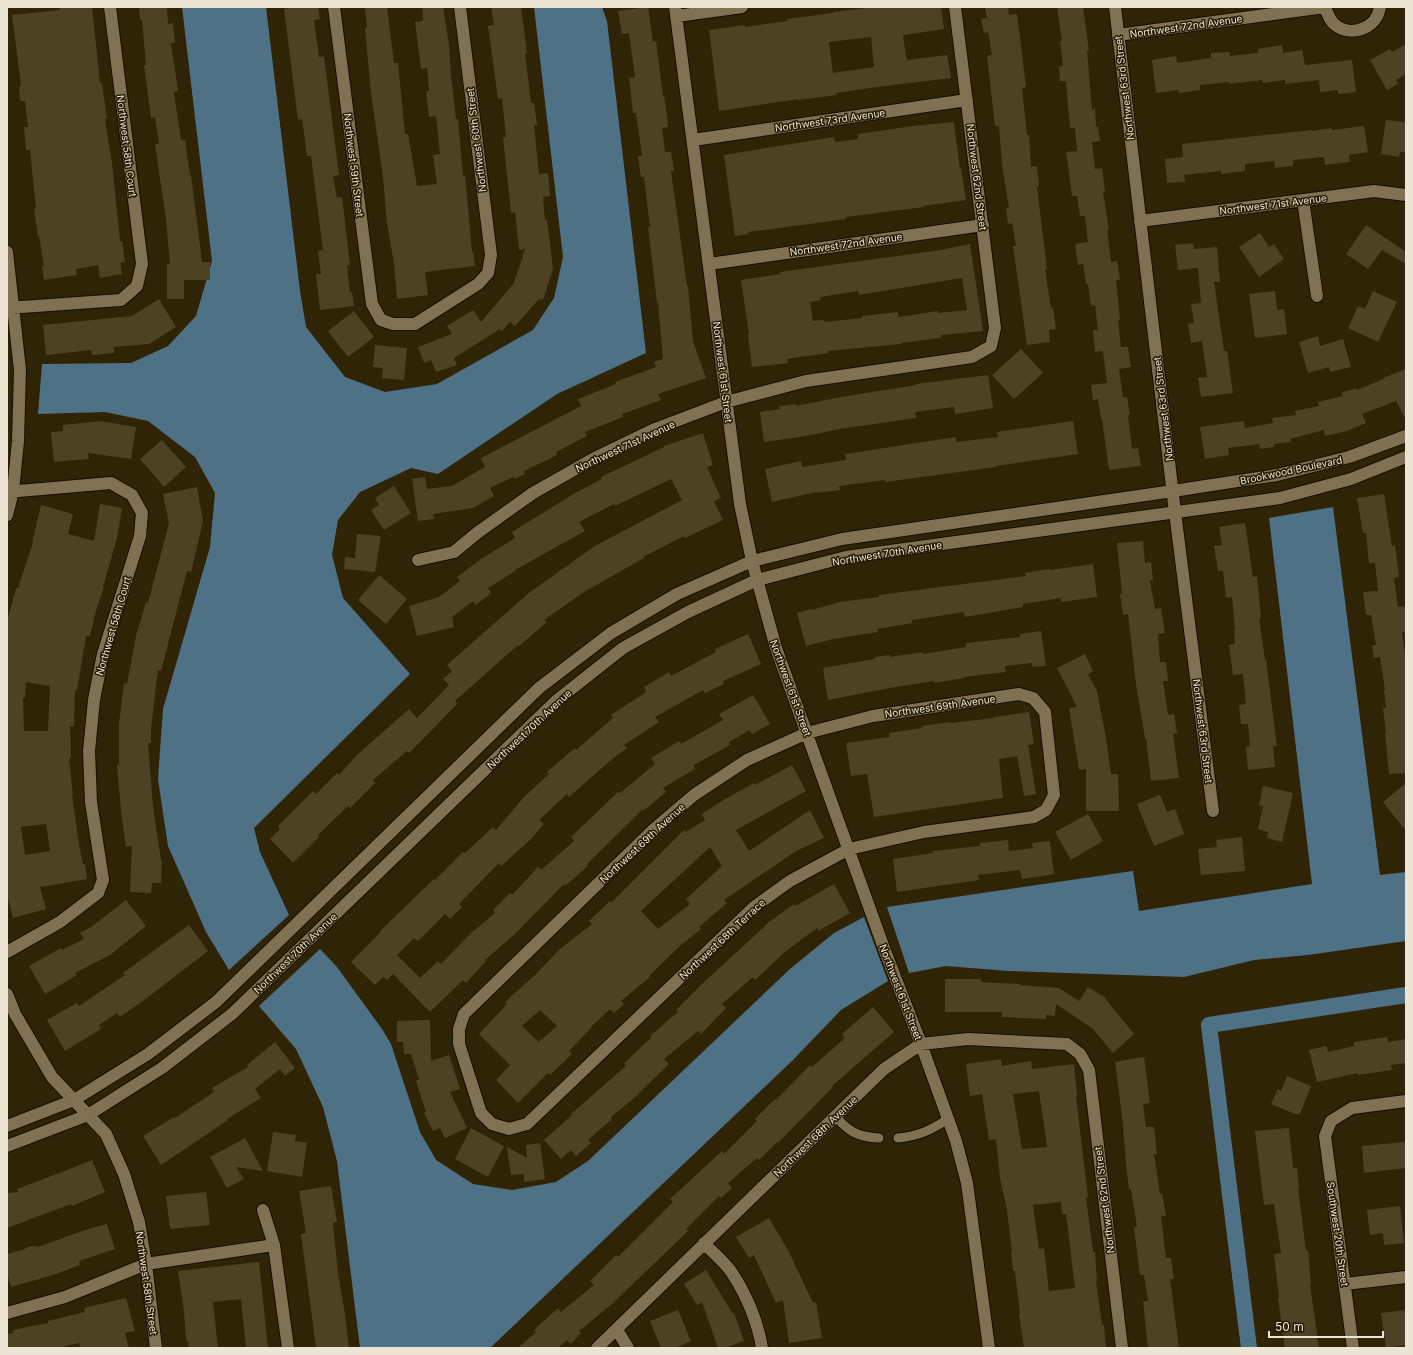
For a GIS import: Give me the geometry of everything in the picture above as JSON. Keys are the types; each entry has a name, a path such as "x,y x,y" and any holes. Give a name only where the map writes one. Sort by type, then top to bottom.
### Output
{"street":[{"name":"Northwest 58th Court","path":"10,307 121,300 137,286 142,264 110,7"},
{"name":"Northwest 59th Street","path":"334,7 372,304 381,320 393,324 415,324 478,284 488,273"},
{"name":"Northwest 60th Street","path":"460,7 491,255 488,273"},
{"path":"676,12 742,7"},
{"name":"Northwest 62nd Street","path":"955,7 995,328 991,346"},
{"name":"Northwest 63rd Street","path":"1114,7 1213,811"},
{"name":"Northwest 72nd Avenue","path":"1118,35 1325,7 1328,16 1334,24 1342,29 1351,31 1361,30 1369,26 1376,19 1380,7"},
{"name":"Northwest 61st Street","path":"676,12 740,504 752,561 776,648 885,951 956,1141 967,1183 989,1348"},
{"name":"Northwest 73rd Avenue","path":"693,140 967,100"},
{"name":"Northwest 71st Avenue","path":"1140,221 1374,191 1406,195"},
{"path":"1303,200 1317,296"},
{"name":"Northwest 72nd Avenue","path":"709,264 983,224"},
{"path":"7,252 10,307 20,370 18,441 7,515"},
{"name":"Northwest 71st Avenue","path":"418,560 454,552 477,533 533,493 592,459 655,429 726,402 806,381 972,357 991,346"},
{"name":"Brookwood Boulevard","path":"1173,491 1277,475 1349,457 1406,436"},
{"path":"1175,512 1280,498 1351,479 1406,457"},
{"name":"Northwest 58th Court","path":"7,952 60,922 98,893 103,880 91,802 89,750 94,700 103,654 140,536 142,513 132,495 111,483 10,491"},
{"name":"Northwest 70th Avenue","path":"7,1126 74,1100 148,1054 216,1002 539,688 611,633 677,594 752,561 842,539 1173,491"},
{"name":"Northwest 70th Avenue","path":"7,1146 88,1115 162,1068 232,1014 556,701 623,648 688,612 757,580 846,557 1175,512"},
{"name":"Northwest 69th Avenue","path":"509,1129 492,1124 481,1113 459,1044 459,1029 464,1014 653,830 694,795 747,760 807,733 873,716 1019,694 1033,698 1045,712 1054,795 1046,810"},
{"name":"Northwest 68th Terrace","path":"509,1129 526,1124 754,907 790,881 849,848 924,832 1034,817 1046,810"},
{"name":"Northwest 58th Street","path":"7,994 15,1014 52,1077 106,1134 124,1174 138,1222 146,1264 156,1348"},
{"name":"Northwest 68th Avenue","path":"597,1348 884,1069 921,1044 968,1039 1068,1044 1080,1054"},
{"name":"Northwest 62nd Street","path":"1080,1054 1089,1070 1122,1348"},
{"name":"Southwest 20th Street","path":"1353,1348 1325,1136 1331,1120 1352,1108 1406,1101"},
{"path":"263,1210 274,1245 288,1348"},
{"path":"704,1243 735,1278 747,1301 760,1336 762,1348"},
{"path":"7,1313 65,1297 146,1264 274,1245"},
{"path":"1345,1284 1406,1277"},
{"path":"617,1330 628,1348"}],"lane":[{"path":"835,1116 852,1132 864,1137 879,1138"},
{"path":"898,1138 911,1137 925,1133 948,1120"}],"water":[{"path":"182,7 266,7 300,291 306,327 345,377 385,392 437,384 533,330 554,298 563,257 534,7 602,7 607,21 646,353 557,394 438,474 411,468 360,492 338,520 332,555 343,598 410,674 254,828 260,852 289,915 229,970 206,932 168,846 158,779 163,709 210,547 215,493 195,457 148,421 105,412 38,414 42,364 131,363 168,346 196,316 212,261"},
{"path":"1333,507 1380,875 1406,872 1406,941 1308,955 1254,960 1184,977 1008,971 946,966 909,973 887,907 1133,871 1139,911 1312,884 1269,518"},
{"path":"864,917 888,981 841,1010 792,1061 490,1348 360,1348 337,1161 323,1107 296,1049 259,1006 320,949 337,967 382,1029 391,1044 420,1132 436,1160 473,1184 512,1190 556,1182 588,1161 790,969 834,933"}],"building":[{"path":"59,7 92,7 100,83 102,83 107,119 105,119 112,163 120,241 122,241 125,262 120,263 122,274 100,278 98,265 76,269 77,275 44,280 42,266 44,266 34,209 36,208 30,150 26,150 24,127 28,127 25,101 20,101 19,87 21,86 12,15 60,10"},
{"path":"139,7 167,7 168,24 173,23 175,43 171,43 178,91 174,92 181,140 185,140 202,262 210,262 210,280 184,280 184,299 167,299 167,264 170,264 166,220 155,144 159,144 155,117 151,118 144,65 146,65 142,20 140,20"},
{"path":"318,7 320,19 314,20 319,57 324,56 339,175 333,176 337,198 342,197 350,265 347,266 350,293 352,292 354,306 320,310 316,274 321,274 318,251 323,250 311,156 307,156 302,119 298,120 284,9"},
{"path":"365,7 387,7 394,63 398,63 405,134 408,134 417,186 437,184 433,155 440,154 436,116 429,117 426,91 429,91 427,68 421,69 415,22 423,21 422,7 443,7 449,45 456,119 458,119 463,176 465,175 472,252 475,266 425,272 428,295 397,299 394,263 387,224 383,177 371,93 365,29 367,28"},
{"path":"491,7 521,7 527,53 525,54 531,103 534,103 537,125 534,125 539,174 548,173 550,196 543,197 553,269 543,300 539,299 515,326 510,322 502,331 500,329 454,358 457,365 436,372 431,360 424,363 418,347 452,334 447,326 473,310 481,322 514,283 525,249 519,250 515,212 511,213 503,137 506,137 502,98 498,99 488,26 494,25"},
{"path":"648,7 653,42 656,41 667,115 668,127 662,128 665,152 671,152 674,171 671,171 688,286 693,341 706,378 658,394 661,400 622,414 623,417 585,432 587,436 556,452 557,455 524,471 525,474 514,479 513,477 490,488 494,496 473,508 433,514 434,519 418,521 412,479 425,477 427,489 452,486 485,467 481,458 581,406 578,399 616,384 615,382 656,367 654,362 663,359 658,303 648,227 650,227 644,177 641,177 638,156 642,156 636,113 633,113 629,78 635,77 629,33 622,34 618,11"},
{"path":"875,7 941,7 944,29 904,35 903,37 907,60 947,55 951,78 877,87 836,93 837,95 798,99 719,111 709,30 787,21 787,19","holes":["871,37 874,67 833,73 829,42"]},
{"path":"985,7 1008,7 1009,15 1017,14 1026,87 1022,88 1027,135 1029,135 1031,167 1037,166 1039,186 1037,187 1047,269 1045,269 1056,329 1049,330 1050,342 1027,345 1013,246 1016,246 1012,223 1008,224 1006,208 1009,208 1002,164 999,126 995,126 987,56 992,55 988,32 984,33 981,19 987,18"},
{"path":"1057,7 1083,7 1089,51 1087,51 1092,110 1095,109 1096,127 1098,126 1100,141 1092,142 1095,169 1102,168 1105,192 1103,192 1109,230 1107,230 1111,262 1117,261 1120,280 1116,280 1121,347 1128,347 1131,367 1119,369 1123,397 1127,397 1130,415 1128,415 1132,449 1138,448 1141,466 1109,470 1098,399 1093,400 1091,385 1107,383 1103,351 1095,352 1093,330 1098,330 1095,305 1091,306 1083,264 1078,265 1075,244 1088,242 1085,216 1080,216 1077,196 1072,196 1066,152 1077,151 1075,128 1070,128 1066,81 1060,81 1059,66 1063,66 1060,41 1062,41"},
{"path":"1406,44 1406,74 1396,80 1398,84 1387,90 1370,60 1390,49 1392,52"},
{"path":"1282,45 1283,53 1302,50 1305,65 1352,60 1356,92 1338,94 1338,90 1320,92 1319,80 1285,84 1285,80 1263,83 1262,80 1229,84 1229,82 1200,85 1200,90 1179,93 1178,90 1156,93 1152,60 1176,56 1177,63 1211,58 1211,53 1229,52 1230,56 1258,53 1258,49"},
{"path":"1386,120 1406,122 1406,152 1400,152 1399,157 1381,154"},
{"path":"954,122 960,169 961,168 966,200 846,217 846,219 748,232 749,234 735,236 724,155 834,137 835,142 858,139 858,134"},
{"path":"1364,126 1368,152 1349,155 1350,162 1325,165 1324,157 1293,160 1293,166 1275,168 1274,161 1245,164 1245,171 1221,174 1221,171 1184,175 1185,182 1167,183 1165,159 1183,157 1182,144 1331,128 1332,130"},
{"path":"1366,225 1406,252 1406,264 1382,250 1368,269 1346,254"},
{"path":"1260,233 1269,247 1274,244 1284,259 1259,277 1239,247"},
{"path":"1193,243 1194,249 1217,247 1220,282 1214,282 1224,351 1227,351 1233,393 1201,397 1198,378 1207,377 1202,341 1191,343 1188,324 1194,323 1191,304 1201,303 1198,268 1178,270 1175,245"},
{"path":"970,244 983,331 941,335 941,338 901,344 828,351 828,353 787,359 788,363 752,367 741,280 781,274 780,272 941,250","holes":["962,278 967,310 938,313 938,311 898,317 898,312 825,322 823,320 813,321 810,302 821,300 820,297 858,291 859,295"]},
{"path":"1275,291 1277,310 1284,309 1287,334 1255,338 1249,294"},
{"path":"1373,291 1397,302 1378,342 1348,328 1358,306 1365,309"},
{"path":"159,299 176,327 149,344 114,347 114,353 92,355 91,350 46,355 43,325 132,316"},
{"path":"354,311 374,337 348,357 328,331"},
{"path":"1318,336 1320,346 1343,339 1351,367 1330,372 1329,367 1308,373 1299,342"},
{"path":"375,345 407,348 404,380 382,378 383,368 373,367"},
{"path":"1021,349 1043,373 1014,399 992,375"},
{"path":"1406,369 1406,420 1396,401 1362,414 1366,423 1347,431 1325,436 1324,430 1290,439 1291,442 1274,444 1274,447 1260,449 1259,444 1228,448 1229,455 1205,459 1200,427 1244,421 1245,428 1273,423 1272,418 1296,415 1295,411 1319,406 1318,402 1343,396 1341,393 1356,388 1357,390"},
{"path":"988,375 993,408 955,414 954,407 915,412 916,418 764,442 760,412 780,409 779,406 796,404 796,406 916,384"},
{"path":"101,421 136,427 131,459 88,453 89,459 54,462 51,432 63,431 63,425"},
{"path":"1073,421 1078,454 885,482 885,480 839,486 840,490 816,492 772,502 765,469 801,461 802,467 846,460 845,454 956,437 956,442 998,437 997,432"},
{"path":"703,433 713,465 707,467 721,498 714,501 723,520 685,538 684,536 643,557 644,558 584,592 544,620 547,622 519,646 518,645 455,701 457,704 409,753 407,751 373,780 375,783 350,808 348,806 318,835 319,837 293,863 270,839 280,829 278,826 313,791 316,794 337,773 339,775 357,755 409,709 417,718 449,685 443,679 452,671 447,665 530,592 595,546 682,500 671,479 615,506 614,504 579,522 585,531 515,570 488,588 491,593 476,605 473,601 452,617 454,627 417,636 409,606 439,597 460,581 457,577 481,559 515,538 512,532 575,493 602,479 601,477 664,446"},
{"path":"162,440 186,467 164,487 140,459"},
{"path":"394,486 411,513 384,530 371,510 379,505 375,498"},
{"path":"197,487 203,521 191,572 187,571 161,671 158,670 151,728 151,743 148,743 153,806 162,861 161,883 152,883 151,893 130,892 132,846 126,847 117,765 119,765 119,724 124,683 127,684 136,636 146,602 148,603 169,523 163,494"},
{"path":"1384,494 1392,546 1395,545 1399,577 1394,578 1398,607 1406,606 1406,632 1402,632 1406,662 1406,773 1389,774 1383,708 1386,708 1385,690 1380,657 1374,658 1372,645 1376,645 1371,615 1366,615 1363,592 1378,591 1375,563 1369,563 1366,533 1363,533 1357,498"},
{"path":"100,504 122,508 117,538 104,587 95,614 90,636 86,636 77,690 75,690 74,726 70,726 71,758 69,758 72,795 78,838 83,865 85,864 87,879 40,887 46,909 13,918 7,894 7,622 16,588 18,588 33,543 41,505 73,514 68,534 94,541","holes":["26,682 50,686 48,731 24,731 23,698 25,698","46,824 50,851 25,855 21,827"]},
{"path":"1245,523 1253,577 1257,576 1261,618 1259,618 1277,746 1273,746 1275,767 1248,770 1246,747 1250,746 1248,724 1241,724 1239,705 1246,704 1243,674 1233,675 1229,645 1235,644 1232,597 1226,598 1223,571 1218,571 1214,546 1222,545 1219,527"},
{"path":"357,534 381,536 375,572 344,569 345,557 355,558"},
{"path":"1143,541 1145,563 1151,562 1153,580 1150,581 1155,609 1161,608 1165,633 1158,634 1160,662 1166,662 1168,681 1163,681 1168,715 1174,714 1177,733 1173,734 1179,778 1151,781 1146,738 1136,684 1128,614 1123,615 1120,594 1122,594 1117,543"},
{"path":"1093,564 1097,597 1061,602 1061,598 1023,604 1023,607 965,617 964,612 912,620 912,623 877,629 878,632 833,639 806,646 797,613 840,602 879,597 879,595 1026,576 1025,573"},
{"path":"379,575 407,599 386,624 358,600"},
{"path":"1041,631 1046,666 1032,667 1032,663 1005,666 1006,672 964,677 934,683 934,681 895,687 828,700 823,668 875,659 875,657 890,655 890,657 923,652 923,654 966,647 966,643 1020,637 1020,634"},
{"path":"748,634 761,664 723,681 724,684 705,693 703,690 655,717 659,722 624,745 627,748 569,797 567,794 539,820 544,824 530,840 501,866 499,863 459,904 462,907 450,919 445,914 418,941 414,938 397,955 420,978 438,961 441,964 470,934 495,913 493,910 510,893 512,895 538,867 541,870 574,841 571,837 618,792 620,793 655,764 651,758 679,741 681,744 723,720 719,714 753,695 770,724 752,734 750,730 729,742 730,745 694,765 695,769 663,788 666,792 643,811 642,810 587,864 588,866 565,886 564,884 516,933 485,960 486,961 466,983 463,980 430,1012 393,974 387,980 383,977 375,985 351,962 381,932 380,931 463,852 465,853 493,827 496,830 524,797 549,774 547,772 575,748 576,750 613,718 611,715 646,692 644,687 669,672 671,676 716,652 715,649"},
{"path":"1085,654 1093,671 1088,674 1097,691 1111,774 1118,774 1119,811 1086,811 1086,769 1079,770 1069,708 1077,707 1057,668"},
{"path":"1029,712 1034,744 1028,745 1036,794 1024,796 1017,756 999,759 1003,798 874,817 867,774 851,776 846,743 890,737 889,733 922,728 922,726 994,718"},
{"path":"792,765 806,791 736,830 749,851 810,810 824,838 796,851 724,900 727,903 699,927 701,929 681,945 649,976 650,977 621,1001 624,1004 614,1013 610,1009 591,1027 569,1051 572,1054 550,1075 548,1073 518,1103 496,1080 510,1065 479,1034 507,1004 505,1002 535,975 560,949 592,924 589,921 610,901 611,903 684,830 686,832 705,820 702,814 725,799 754,783 755,785","holes":["710,847 722,866 686,899 690,904 658,929 641,911","540,1010 557,1026 539,1042 522,1026"]},
{"path":"1406,783 1406,831 1383,802"},
{"path":"1263,786 1293,793 1282,842 1267,838 1268,832 1258,829 1263,806 1259,805"},
{"path":"1160,795 1167,812 1175,809 1184,834 1154,846 1137,804"},
{"path":"1088,814 1103,841 1071,860 1055,832"},
{"path":"1242,837 1245,871 1201,875 1198,849 1217,847 1216,840"},
{"path":"1008,840 1009,851 1033,848 1032,843 1050,841 1054,874 1022,879 1020,870 978,875 979,880 897,892 893,859 933,853 933,851 980,846 980,843"},
{"path":"834,884 850,913 818,931 817,928 786,951 755,980 753,977 722,1004 726,1008 701,1034 698,1031 664,1059 669,1064 639,1094 611,1117 612,1119 588,1140 591,1143 576,1156 571,1150 561,1159 544,1140 572,1115 571,1114 626,1066 624,1063 652,1037 650,1036 678,1012 676,1010 765,925 794,904 795,906"},
{"path":"126,900 146,926 110,955 75,973 77,975 45,994 29,966 61,948 62,950 84,939 80,933 91,927"},
{"path":"189,925 208,951 143,1001 120,1017 117,1013 99,1025 101,1029 65,1051 47,1020 77,1003 79,1006 125,975 123,973"},
{"path":"945,979 981,979 981,982 1059,988 1079,1001 1088,987 1104,997 1134,1034 1113,1053 1093,1029 1056,1004 1055,1016 1046,1015 1046,1019 1002,1017 1002,1012 945,1012"},
{"path":"873,1007 894,1032 832,1086 833,1087 778,1143 777,1142 759,1160 757,1158 728,1183 732,1188 721,1198 719,1196 686,1229 688,1231 612,1304 579,1331 581,1333 571,1344 567,1340 558,1348 518,1348 536,1332 534,1330 558,1308 561,1312 594,1285 590,1281 616,1255 618,1257 673,1202 670,1199 722,1151 724,1154 757,1121 755,1119 775,1099 776,1100 810,1065 812,1067 845,1038 842,1034"},
{"path":"430,1020 431,1061 449,1055 460,1089 450,1092 467,1128 445,1138 440,1128 433,1131 424,1113 426,1112 416,1081 419,1079 411,1054 404,1054 403,1042 397,1042 397,1021"},
{"path":"1387,1037 1388,1042 1406,1039 1406,1063 1391,1065 1392,1070 1358,1075 1358,1073 1317,1082 1309,1050 1326,1046 1328,1052 1354,1046 1354,1042"},
{"path":"275,1042 295,1068 285,1076 280,1069 255,1089 261,1098 227,1119 228,1120 161,1165 143,1136 174,1117 175,1118 214,1092 212,1088 248,1067 247,1065"},
{"path":"1144,1057 1150,1103 1143,1104 1146,1127 1154,1127 1157,1154 1154,1154 1160,1194 1162,1194 1166,1216 1161,1216 1166,1258 1171,1258 1174,1279 1170,1279 1179,1348 1148,1348 1143,1301 1148,1301 1144,1275 1140,1275 1134,1227 1137,1227 1131,1189 1129,1189 1115,1062"},
{"path":"1001,1059 1002,1066 1031,1061 1032,1069 1074,1064 1076,1096 1088,1197 1086,1198 1093,1252 1095,1252 1096,1281 1102,1325 1104,1325 1106,1348 1024,1348 1015,1271 1013,1271 1007,1210 1000,1178 996,1139 989,1140 982,1094 970,1096 966,1064","holes":["1039,1091 1047,1147 1022,1149 1013,1094","1061,1202 1062,1214 1066,1214 1075,1288 1049,1291 1044,1248 1039,1249 1033,1205"]},
{"path":"1287,1076 1311,1086 1300,1114 1295,1114 1271,1104 1278,1089 1281,1091"},
{"path":"471,1128 504,1146 488,1177 455,1159"},
{"path":"1289,1128 1293,1168 1297,1168 1298,1188 1306,1251 1308,1250 1310,1284 1319,1348 1285,1348 1274,1254 1281,1253 1274,1204 1264,1205 1255,1131"},
{"path":"273,1132 296,1135 295,1141 307,1143 302,1177 267,1171"},
{"path":"245,1138 263,1171 236,1167 244,1179 227,1188 210,1157"},
{"path":"1406,1142 1406,1168 1364,1173 1362,1146"},
{"path":"540,1143 545,1179 524,1182 524,1174 511,1175 507,1147 527,1158 526,1145"},
{"path":"92,1160 105,1192 72,1206 71,1204 7,1228 7,1193 18,1192 17,1189"},
{"path":"331,1186 337,1222 333,1223 338,1274 349,1348 316,1348 301,1234 306,1233 299,1191"},
{"path":"206,1192 210,1225 170,1229 166,1196"},
{"path":"1400,1206 1404,1243 1384,1245 1383,1233 1370,1235 1367,1210"},
{"path":"769,1218 789,1252 813,1303 816,1302 822,1338 789,1343 783,1300 776,1303 754,1255 749,1258 736,1237"},
{"path":"107,1224 115,1249 79,1261 80,1265 53,1275 11,1287 7,1273 7,1254 32,1246 38,1247 85,1230"},
{"path":"259,1262 268,1348 246,1348 241,1299 213,1302 218,1348 189,1348 188,1341 186,1341 184,1311 178,1271"},
{"path":"706,1270 733,1314 734,1313 744,1341 725,1348 718,1348 702,1302 697,1305 684,1284"},
{"path":"126,1298 135,1331 125,1333 129,1348 80,1348 79,1343 57,1348 7,1348 7,1334 14,1333 13,1330 48,1323 48,1321 85,1312 84,1308"},
{"path":"678,1310 691,1341 675,1348 661,1348 650,1321"},
{"path":"1406,1310 1406,1345 1386,1348 1381,1313"}],"waterway":[{"path":"1249,1348 1209,1025 1406,995"}]}
